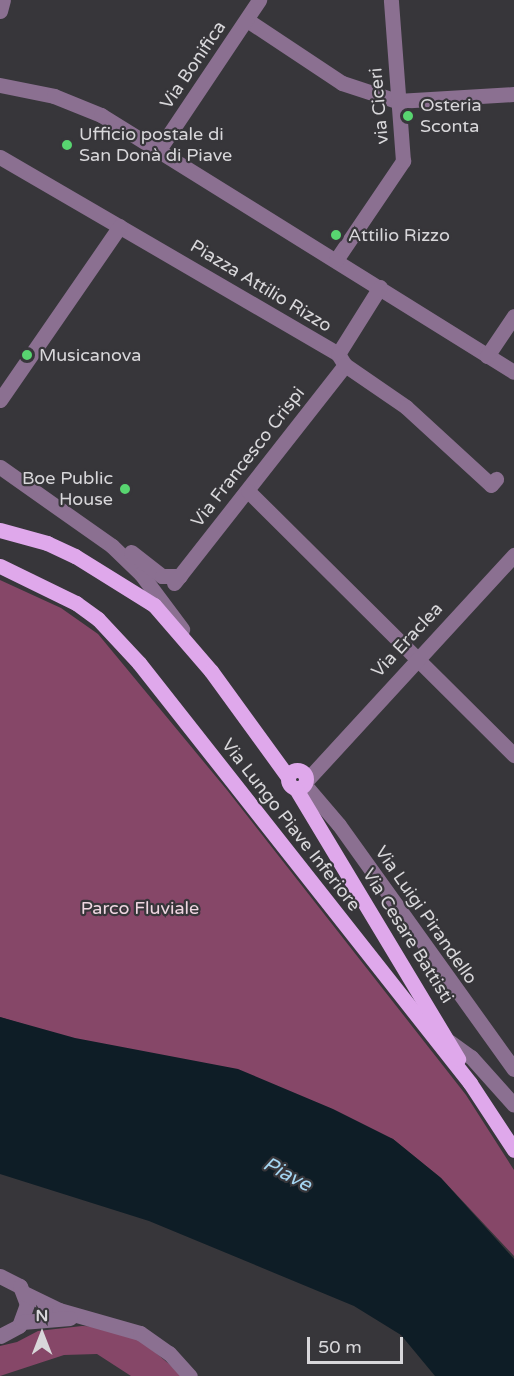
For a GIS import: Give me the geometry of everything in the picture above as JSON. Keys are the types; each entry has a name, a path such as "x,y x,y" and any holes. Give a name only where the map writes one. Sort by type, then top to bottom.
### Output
{"main road":[{"path":"0,530 47,543 139,593 187,641 258,732 300,780"},
{"name":"Via Lungo Piave Inferiore","path":"0,566 51,588 98,619 117,638 470,1083 514,1150"},
{"name":"Via Cesare Battisti","path":"300,780 308,812 450,1042 470,1083"}],"street":[{"path":"0,11 3,0"},
{"name":"Via Bonifica","path":"158,151 259,0"},
{"name":"via Ciceri","path":"336,260 403,161 391,0"},
{"path":"247,20 342,83 397,101 514,94"},
{"path":"0,85 72,101 101,115 380,286 514,372"},
{"name":"Piazza Attilio Rizzo","path":"0,157 120,226 341,360 380,286"},
{"path":"0,400 120,226"},
{"path":"487,356 514,316"},
{"path":"341,360 406,407 491,485 496,479"},
{"name":"Via Francesco Crispi","path":"110,545 125,547 162,576 177,579 248,491 341,360"},
{"path":"0,467 110,545 163,601 187,641"},
{"path":"248,491 514,755"},
{"path":"110,545 139,593"},
{"name":"Via Eraclea","path":"300,780 514,555"},
{"name":"Via Luigi Pirandello","path":"300,780 339,825 514,1069"},
{"path":"450,1042 471,1057 514,1105"},
{"path":"0,1276 14,1281 24,1293 43,1304 125,1328 153,1340 190,1376"},
{"path":"22,1322 27,1308 24,1293"},
{"path":"0,1336 22,1322 85,1318"}],"green space":[{"name":"Parco Fluviale","path":"0,580 61,608 98,634 227,790 466,1095 514,1170 514,1256 441,1178 393,1139 0,1017"},
{"path":"82,1326 105,1327 142,1341 183,1376 131,1376 97,1354 64,1355 0,1376 0,1346 17,1342 38,1331"}],"water":[{"name":"Piave","path":"0,1017 75,1038 238,1069 333,1109 393,1139 441,1178 514,1259 514,1376 435,1376 401,1335 354,1306 149,1221 0,1174"}],"place":[{"name":"Osteria Sconta","path":"408,116"},
{"name":"Ufficio postale di San Donà di Piave","path":"67,145"},
{"name":"Attilio Rizzo","path":"336,235"},
{"name":"Musicanova","path":"27,355"},
{"name":"Boe Public House","path":"125,489"}]}
